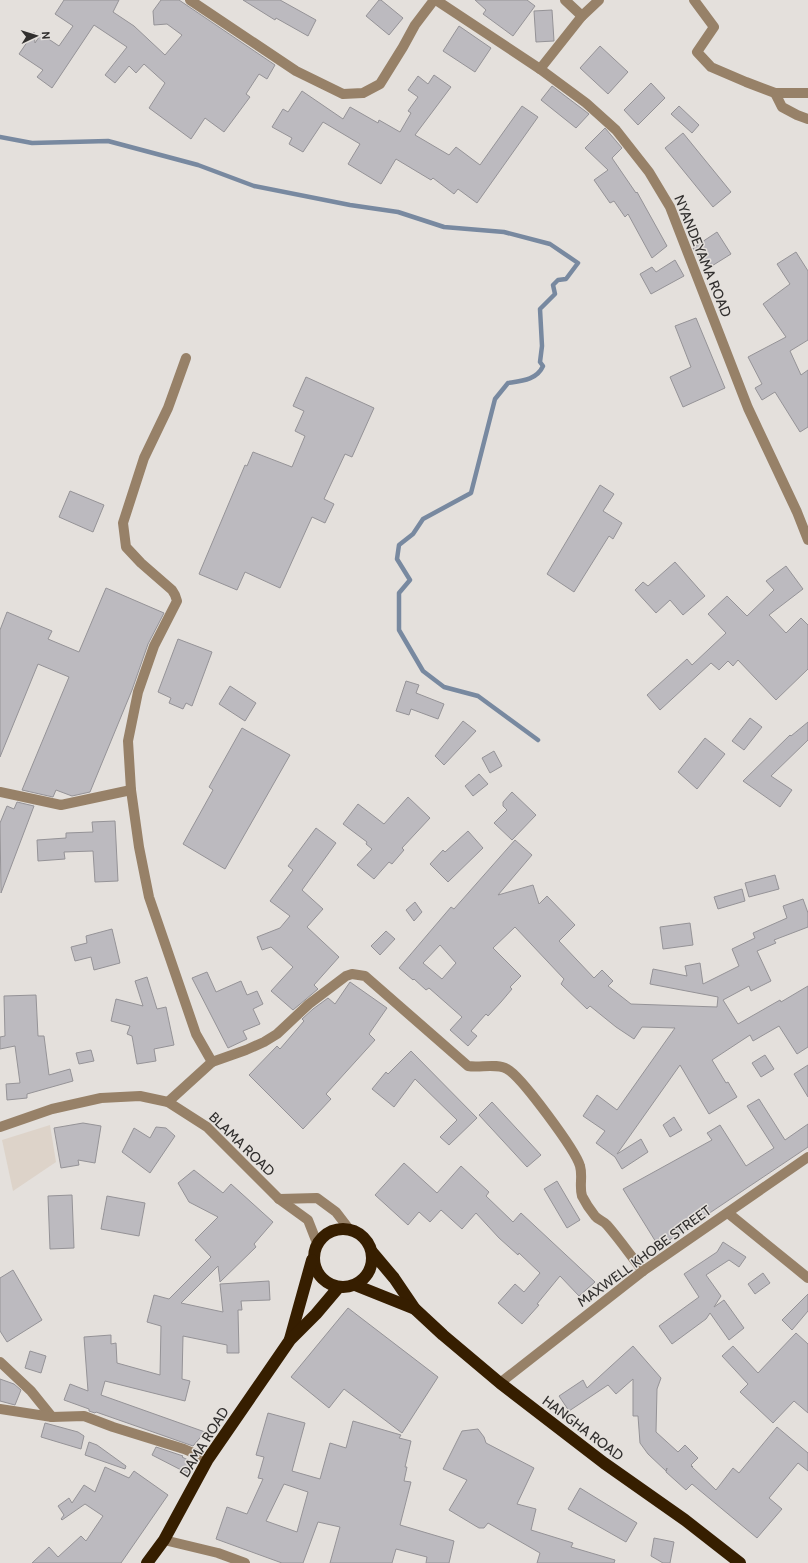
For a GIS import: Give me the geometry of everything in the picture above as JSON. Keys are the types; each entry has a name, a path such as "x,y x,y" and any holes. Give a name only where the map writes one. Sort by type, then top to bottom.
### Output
{"highway":[{"path":"290,1340 313,1257 317,1243 325,1234 337,1229 349,1229 359,1233 366,1240 372,1252 371,1266 366,1277 355,1285 347,1288 338,1288 325,1282 316,1271 313,1257"},
{"name":"HANGHA ROAD","path":"372,1252 394,1278 415,1309 443,1335 500,1383 604,1463 685,1520 740,1563"},
{"name":"HANGHA ROAD","path":"355,1285 415,1309"},
{"path":"290,1340 316,1314 338,1288"},
{"name":"DAMA ROAD","path":"147,1563 164,1540 208,1459 290,1340"}],"street":[{"path":"190,0 296,72 343,94 364,93 380,84 404,47 415,24 435,0"},
{"name":"NYANDEYAMA ROAD","path":"435,0 540,69 586,103 616,130 649,172 670,207 748,408 797,512 808,540"},
{"path":"564,0 582,16"},
{"path":"540,69 582,16 599,0"},
{"path":"694,0 714,27 697,52 711,66 775,93 808,93"},
{"path":"775,93 782,107 808,119"},
{"path":"186,358 168,408 144,458 123,523 126,547 141,563 172,590 177,601 154,646 138,692 128,741 131,790 148,897 196,1034 212,1062"},
{"path":"0,792 61,805 131,790"},
{"path":"168,1102 212,1062 246,1050 277,1034 309,1004 346,976 352,974 365,976 468,1066 498,1066 507,1069 515,1076 544,1110 576,1155 582,1175 580,1187 582,1196 596,1217 606,1224 643,1271"},
{"name":"BLAMA ROAD","path":"0,1127 52,1109 101,1098 140,1096 168,1102 207,1127 279,1199 308,1220 317,1243"},
{"name":"MAXWELL KHOBE STREET","path":"500,1383 643,1271 808,1157"},
{"path":"279,1199 317,1198 336,1212 349,1229"},
{"path":"728,1213 808,1278"},
{"path":"0,1362 31,1391 52,1417"},
{"path":"0,1409 52,1417 84,1416 113,1427 184,1449 208,1459"},
{"path":"164,1540 218,1553 244,1563"}],"shaded area":[{"path":"50,1125 56,1162 13,1191 2,1140"}],"building":[{"path":"64,0 119,0 113,12 134,26 165,55 182,35 167,24 154,25 153,11 161,0 179,0 275,65 267,79 259,74 246,94 250,97 224,132 205,118 191,139 149,108 165,83 144,64 136,73 129,66 115,83 105,75 127,47 94,25 52,88 37,77 43,70 19,54 34,32 35,43 41,34 59,46 73,26 55,14"},
{"path":"243,0 280,0 316,20 308,36 276,18 275,20"},
{"path":"379,0 403,18 389,35 366,16"},
{"path":"475,0 527,0 535,6 513,36 483,14 486,10"},
{"path":"552,10 554,41 536,42 534,11"},
{"path":"459,26 491,48 475,72 443,51"},
{"path":"600,46 628,72 608,94 580,68"},
{"path":"434,75 451,87 415,135 449,155 456,147 480,165 522,106 538,117 477,203 458,189 454,194 433,178 431,180 396,159 381,184 348,164 360,144 323,122 303,152 289,144 292,138 272,127 283,109 288,112 302,91 343,119 350,107 378,123 379,120 400,132 411,113 408,111 418,97 408,90 418,76 428,84"},
{"path":"651,83 665,98 638,125 624,110"},
{"path":"552,86 589,114 576,128 541,100"},
{"path":"679,106 699,125 692,133 671,114"},
{"path":"605,128 622,148 612,158 636,193 637,192 667,246 652,258 628,214 625,217 614,201 610,203 594,180 608,170 585,148"},
{"path":"683,133 731,192 713,207 665,148"},
{"path":"717,232 731,254 707,269 693,248"},
{"path":"796,252 808,271 808,340 790,351 801,375 808,370 808,427 800,432 775,392 762,400 755,388 762,384 748,357 786,337 763,304 790,284 777,264"},
{"path":"675,260 684,276 651,294 640,274 652,267 656,272"},
{"path":"696,318 725,388 683,407 670,377 691,367 675,326"},
{"path":"306,377 374,408 352,457 345,454 324,499 334,504 325,523 312,517 280,588 245,572 237,590 199,574 245,465 247,466 253,452 292,467 305,436 295,431 304,411 293,406"},
{"path":"600,485 614,494 603,511 622,523 613,539 609,536 574,592 547,574"},
{"path":"70,491 104,505 93,532 59,517"},
{"path":"675,562 705,596 683,615 670,600 656,613 635,590 643,582 648,586"},
{"path":"786,566 803,589 769,615 786,633 801,618 808,625 808,669 776,700 738,660 733,666 728,661 719,670 711,663 660,710 647,695 687,659 692,665 726,633 708,614 727,596 747,616 774,590 766,581"},
{"path":"106,588 164,613 148,644 132,690 90,792 72,796 56,790 53,797 22,790 69,677 38,664 0,757 0,630 7,612 52,631 48,639 79,652"},
{"path":"178,639 212,652 192,706 186,703 183,709 169,703 171,698 158,692"},
{"path":"406,681 419,685 416,693 444,704 438,719 411,709 409,715 396,711"},
{"path":"230,686 256,703 245,721 219,704"},
{"path":"750,718 762,727 744,750 732,741"},
{"path":"463,721 476,731 444,765 435,756"},
{"path":"808,722 808,740 771,776 792,790 780,807 743,781 790,735 791,736"},
{"path":"242,728 290,755 225,869 183,844 213,790 209,787"},
{"path":"705,738 725,754 697,789 678,772"},
{"path":"494,751 502,766 490,773 482,758"},
{"path":"479,774 488,784 473,796 465,786"},
{"path":"512,792 536,815 512,840 494,823 507,810 503,806 503,802"},
{"path":"408,797 430,818 402,848 404,850 392,864 389,862 374,879 357,865 372,849 366,844 367,842 343,824 358,804 384,824"},
{"path":"17,802 34,806 1,893 0,823 7,806 14,809"},
{"path":"115,821 118,881 95,882 93,851 64,852 65,859 38,861 37,840 66,838 66,833 93,832 92,822"},
{"path":"316,828 336,843 302,890 323,909 307,927 339,957 314,985 318,989 293,1010 271,991 293,967 271,947 262,950 257,937 280,928 290,916 270,901 293,870 288,866"},
{"path":"468,831 483,848 448,882 430,864 443,850 445,852"},
{"path":"515,840 532,855 498,895 533,885 539,904 547,896 575,925 559,941 594,978 602,970 613,981 608,986 631,1004 717,1007 718,997 650,984 653,969 687,976 685,966 700,963 703,984 739,966 732,949 755,938 753,933 787,918 783,906 803,899 808,913 808,927 774,940 776,943 757,951 771,981 751,991 749,986 723,1000 738,1024 808,986 808,1047 797,1054 779,1026 753,1041 750,1035 712,1060 726,1083 728,1082 737,1097 709,1114 680,1065 617,1154 641,1139 648,1152 622,1169 615,1157 596,1143 605,1131 583,1116 597,1095 617,1110 675,1028 642,1027 634,1039 616,1027 590,1006 587,1009 561,984 564,979 515,927 493,948 521,976 510,987 512,989 501,1002 488,1016 486,1014 471,1031 477,1036 468,1046 450,1030 462,1017 429,988 426,990 399,968 451,907 454,909","holes":["440,945 456,963 442,979 423,963"]},
{"path":"775,875 779,889 749,897 745,883"},
{"path":"742,889 745,901 718,909 714,897"},
{"path":"415,902 422,912 414,921 406,910"},
{"path":"690,923 693,945 663,949 660,927"},
{"path":"112,929 120,963 94,970 91,957 75,961 71,947 87,943 86,936"},
{"path":"386,931 395,939 380,955 371,946"},
{"path":"207,972 216,992 241,981 247,995 257,991 263,1004 253,1009 260,1024 243,1031 247,1039 228,1048 192,978"},
{"path":"147,977 157,1009 166,1007 174,1045 154,1049 156,1061 137,1064 132,1036 127,1034 130,1026 111,1021 116,999 143,1006 135,981"},
{"path":"350,982 387,1008 369,1034 375,1040 326,1094 331,1099 303,1129 249,1075 277,1046 280,1049 304,1021 302,1019 313,1009 328,998 335,1004"},
{"path":"36,995 38,1036 44,1036 49,1075 70,1069 73,1081 27,1094 27,1098 7,1100 6,1084 20,1083 15,1046 0,1049 0,1037 5,1036 4,996"},
{"path":"91,1050 94,1061 79,1064 76,1053"},
{"path":"411,1051 477,1118 449,1145 440,1137 457,1120 415,1079 394,1107 372,1089 386,1072 388,1074"},
{"path":"765,1055 774,1069 761,1077 752,1063"},
{"path":"808,1065 808,1097 794,1074"},
{"path":"759,1099 785,1140 808,1124 808,1147 659,1247 623,1189 712,1140 707,1133 720,1125 746,1166 774,1148 747,1106"},
{"path":"492,1102 541,1155 527,1167 479,1115"},
{"path":"674,1117 682,1130 670,1137 663,1125"},
{"path":"83,1123 101,1126 95,1163 78,1160 79,1165 61,1168 54,1128"},
{"path":"156,1127 166,1128 175,1136 150,1173 122,1152 134,1128 150,1138"},
{"path":"404,1163 437,1193 461,1166 489,1192 486,1196 513,1222 521,1213 595,1282 579,1296 560,1276 537,1304 539,1305 522,1324 498,1303 515,1284 524,1292 540,1273 519,1253 518,1255 499,1238 476,1213 462,1229 441,1210 430,1222 419,1212 408,1225 375,1195"},
{"path":"194,1170 223,1193 231,1184 273,1222 254,1244 256,1247 220,1282 218,1266 181,1303 223,1312 220,1284 269,1281 270,1300 241,1301 242,1310 238,1310 239,1353 227,1353 227,1345 183,1336 182,1379 190,1381 185,1401 105,1381 101,1395 205,1432 193,1446 96,1412 89,1411 89,1409 64,1400 70,1384 88,1391 84,1337 111,1335 111,1344 116,1343 117,1363 160,1375 161,1326 147,1322 154,1295 169,1299 211,1257 195,1240 218,1217 189,1202 178,1183"},
{"path":"557,1181 580,1220 567,1228 544,1189"},
{"path":"72,1195 74,1248 50,1249 48,1196"},
{"path":"107,1196 145,1203 139,1236 101,1229"},
{"path":"723,1242 746,1257 739,1267 729,1260 706,1275 721,1296 714,1307 724,1300 744,1328 729,1340 710,1313 706,1319 672,1344 659,1326 699,1297 684,1274 717,1252"},
{"path":"13,1270 42,1320 7,1342 0,1331 0,1278"},
{"path":"763,1273 770,1283 755,1294 748,1284"},
{"path":"808,1294 808,1311 792,1330 782,1320"},
{"path":"348,1308 438,1377 402,1433 344,1389 329,1408 291,1377"},
{"path":"796,1333 808,1344 808,1413 794,1401 773,1423 740,1392 748,1384 722,1356 733,1346 758,1373"},
{"path":"633,1346 661,1378 657,1389 656,1432 678,1452 685,1445 698,1458 691,1465 693,1467 691,1466 716,1490 733,1468 739,1473 777,1427 808,1453 808,1471 798,1463 769,1498 782,1509 757,1538 692,1484 686,1490 666,1472 667,1468 666,1471 648,1454 640,1443 638,1416 633,1416 633,1379 616,1394 608,1385 569,1411 559,1396 583,1380 587,1388"},
{"path":"30,1351 46,1356 41,1373 25,1368"},
{"path":"0,1379 14,1384 21,1390 15,1405 0,1401"},
{"path":"268,1413 305,1423 292,1471 320,1479 330,1443 346,1448 353,1421 401,1435 399,1438 411,1441 405,1467 407,1467 404,1481 411,1482 400,1525 454,1541 449,1563 426,1563 427,1557 396,1549 392,1563 330,1563 340,1527 318,1522 303,1563 282,1563 216,1539 227,1507 247,1514 263,1479 258,1478 264,1457 256,1455","holes":["284,1484 308,1492 297,1532 266,1521"]},
{"path":"45,1423 78,1432 84,1436 81,1449 41,1437"},
{"path":"478,1429 484,1437 486,1443 534,1468 517,1504 536,1509 531,1530 573,1543 571,1547 615,1560 614,1563 537,1563 540,1553 488,1523 484,1528 479,1528 449,1510 467,1480 443,1469 462,1431"},
{"path":"89,1442 97,1445 126,1466 125,1469 85,1455"},
{"path":"156,1447 183,1456 182,1457 192,1462 187,1473 152,1455"},
{"path":"105,1467 129,1478 134,1471 168,1495 121,1563 32,1563 49,1547 58,1557 81,1536 86,1541 103,1516 85,1504 62,1520 61,1519 64,1515 58,1506 69,1498 72,1503 84,1485 95,1492"},
{"path":"580,1488 637,1523 626,1542 568,1509"},
{"path":"654,1538 674,1542 670,1563 663,1563 651,1556"}],"waterway":[{"path":"0,137 32,143 108,141 198,165 254,186 350,205 398,212 444,227 504,232 550,244 578,263 566,279 558,280 553,285 555,294 540,309 542,346 540,362 543,366 540,371 528,379 508,383 495,399 471,493 423,519 413,534 399,545 397,559 410,580 399,593 399,630 423,671 444,687 478,696 538,740"}]}
